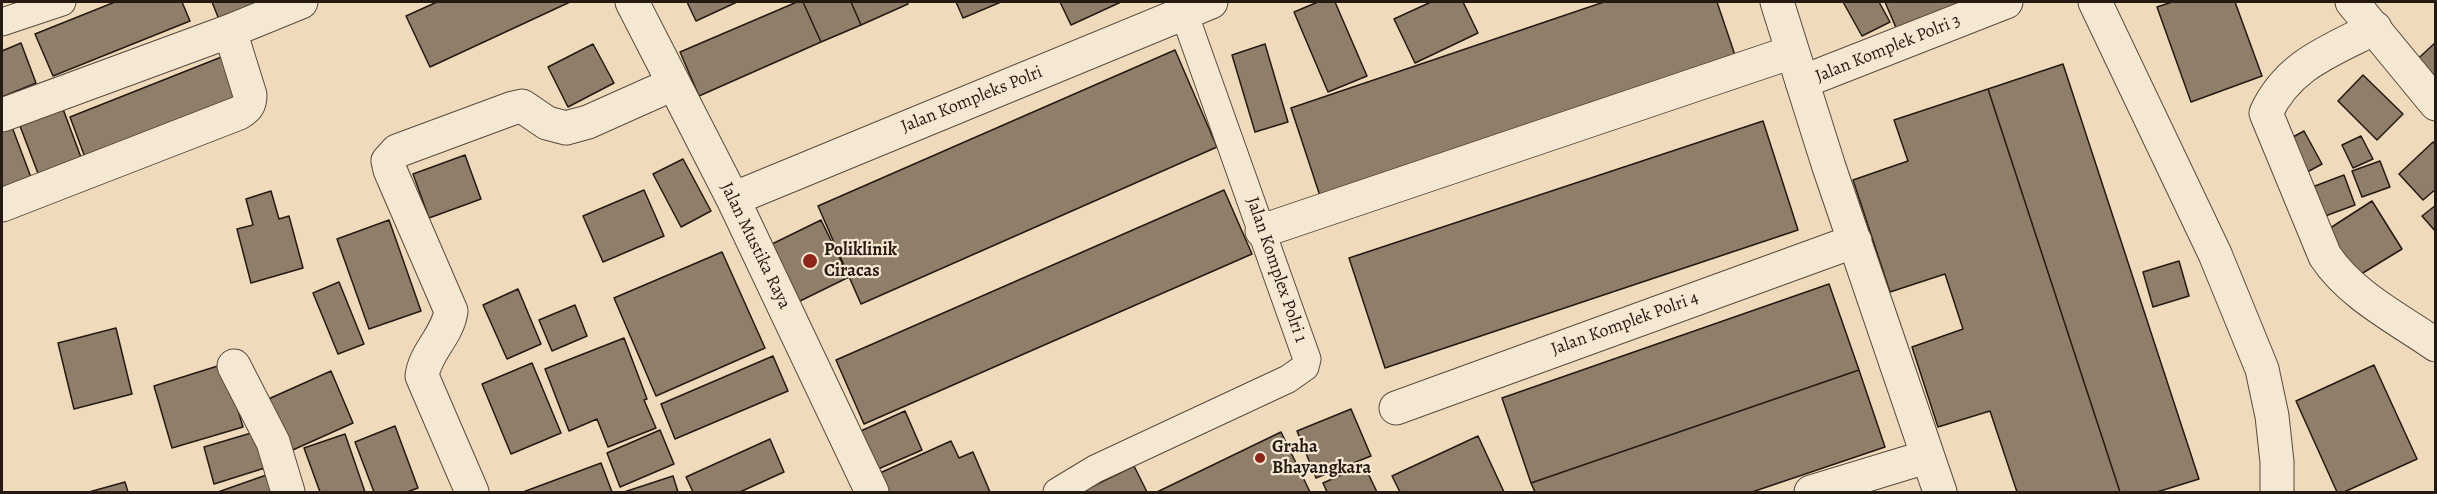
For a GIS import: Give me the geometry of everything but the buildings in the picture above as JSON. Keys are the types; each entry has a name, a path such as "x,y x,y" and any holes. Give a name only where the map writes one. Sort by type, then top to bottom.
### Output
{"street":[{"path":"2,115 230,31 301,2"},
{"name":"Jalan Mustika Raya","path":"632,2 733,198 872,492"},
{"path":"1777,2 1926,458 1940,492"},
{"name":"Jalan Komplek Polri 3","path":"1802,82 2006,2"},
{"path":"2095,2 2215,254 2262,369 2272,416 2277,462 2277,492"},
{"path":"2352,2 2436,104"},
{"name":"Jalan Kompleks Polri","path":"733,198 1198,7"},
{"path":"2375,28 2301,66 2274,97 2266,113 2325,256 2337,274 2351,287 2436,345"},
{"path":"2,205 247,108 250,95 230,31"},
{"path":"1262,231 1792,52"},
{"path":"472,492 423,376 426,362 446,330 451,311 388,161 397,151 513,108 522,106 547,123 566,128 588,122 673,84"},
{"name":"Jalan Komplek Polri 4","path":"1396,408 1855,241"},
{"path":"234,366 273,442 288,492"},
{"path":"1812,492 1926,458"}],"lane":[{"path":"2,22 62,2"},
{"name":"Jalan Komplex Polri 1","path":"1057,492 1095,469 1288,380 1305,367 1307,359 1262,231 1198,7"}],"place":[{"name":"Poliklinik Ciracas","path":"810,261"},
{"name":"Graha Bhayangkara","path":"1260,458"}]}
